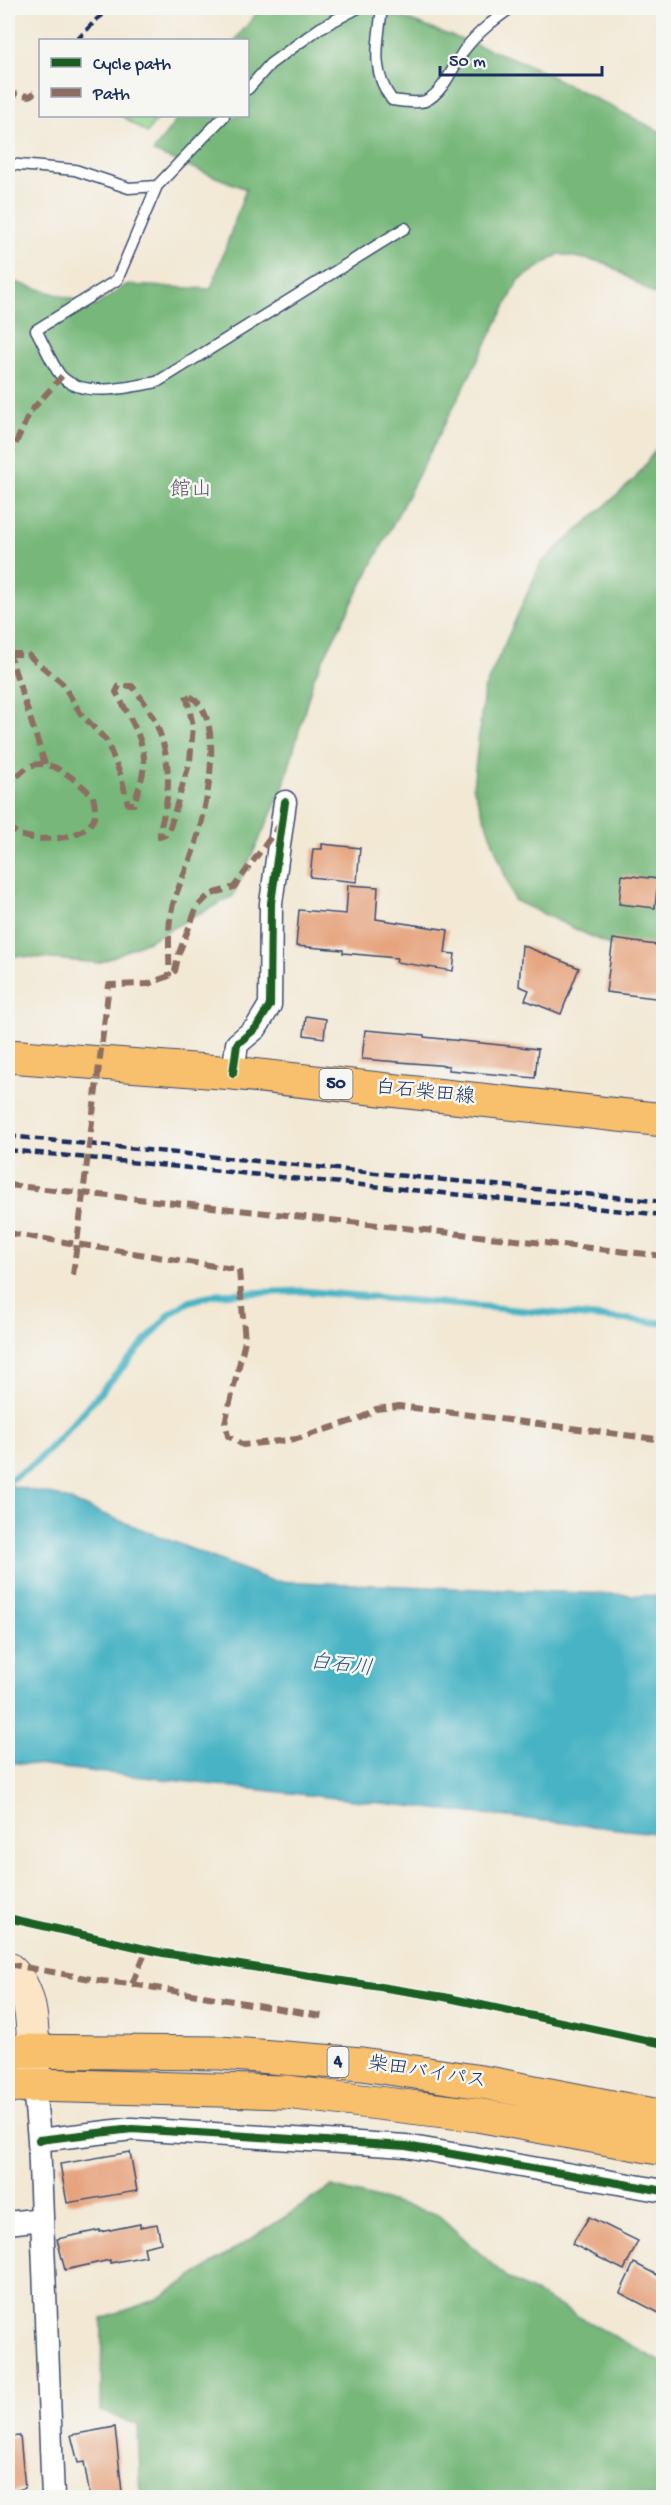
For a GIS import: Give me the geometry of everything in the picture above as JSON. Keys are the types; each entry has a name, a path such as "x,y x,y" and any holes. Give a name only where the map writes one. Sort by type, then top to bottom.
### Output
{"main road":[{"name":"白石柴田線","path":"8,1056 233,1073 663,1120"},
{"name":"柴田バイパス","path":"20,2051 220,2053 362,2064 488,2083 663,2117"},
{"name":"柴田バイパス","path":"21,2085 286,2092 477,2115 663,2149"}],"street":[{"path":"233,1073 237,1044 256,1028 270,1005 271,903 285,802"},
{"path":"8,1968 18,1979 30,2008 20,2051 21,2085 39,2140 53,2498"},
{"path":"39,2140 132,2129 406,2146 663,2191"},
{"path":"8,2223 42,2219"}],"lane":[{"path":"249,88 270,64 320,28 358,8"},
{"path":"382,8 377,63 381,86 392,100 409,102 425,101 439,90 466,48 486,25 511,8"},
{"path":"223,117 157,186 117,280 36,330 62,376 86,390 121,389 157,382 405,228"},
{"path":"8,165 75,170 129,188 157,186"}],"green space":[{"path":"261,8 375,8 523,62 663,133 663,300 606,263 559,254 519,280 314,677 283,788 233,896 150,940 99,963 8,955 8,280 96,306 126,285 211,289 246,189 153,152 178,117 249,117 249,39 236,39"},
{"path":"123,117 158,117 147,133"},
{"path":"663,439 663,964 624,952 514,900 473,787 484,690 541,563 635,479"},
{"path":"331,2187 437,2214 506,2277 663,2363 663,2497 141,2497 138,2425 101,2411 102,2319 160,2298"}],"water":[{"name":"白石川","path":"8,1485 58,1496 272,1581 663,1596 663,1834 8,1762"}],"building":[{"path":"322,844 360,848 357,882 310,877 313,849 322,849"},
{"path":"622,875 658,879 655,908 619,904"},
{"path":"348,885 378,887 376,919 448,930 445,953 455,954 453,971 396,962 397,958 296,946 299,910 346,914"},
{"path":"613,939 663,946 663,999 606,992"},
{"path":"522,945 579,968 561,1014 525,1000 529,990 519,986"},
{"path":"306,1016 326,1019 324,1038 304,1035"},
{"path":"365,1030 538,1049 535,1078 449,1070 449,1066 362,1059"},
{"path":"130,2152 137,2191 67,2203 60,2164"},
{"path":"589,2217 638,2241 624,2270 572,2244"},
{"path":"140,2224 140,2227 157,2224 161,2243 144,2247 146,2256 110,2263 110,2260 65,2270 57,2239"},
{"path":"634,2263 663,2278 663,2315 620,2293"},
{"path":"115,2427 122,2492 90,2497 84,2462 78,2463 71,2435"},
{"path":"20,2436 25,2488 8,2493 8,2437"}],"waterway":[{"path":"8,1481 33,1465 56,1442 170,1314 188,1302 217,1294 303,1291 664,1323"}],"railway":[{"path":"78,39 97,19 112,8"},
{"path":"8,1136 664,1202"},
{"path":"8,1150 664,1215"}],"marked path":[{"path":"8,89 13,94 30,96 39,89"},
{"path":"8,460 30,412 62,376"},
{"path":"8,650 45,764"},
{"path":"9,654 27,654 62,683 81,714 106,740 121,776 128,804 134,804 144,758 137,732 116,692 119,686 132,686 151,713 166,756 168,788 160,837 165,835 170,827 190,761 193,726 186,694 199,704 207,719 211,738 209,783 197,839 170,915 169,976"},
{"path":"8,810 14,780 32,765 41,764 61,770 79,783 93,796 95,811 91,824 73,835 61,838 27,837 17,833 8,825"},
{"path":"73,1275 109,985 148,984 169,976 175,971 179,953 197,907 209,895 234,887 279,826"},
{"path":"8,1185 664,1256"},
{"path":"8,1233 239,1270 245,1341 225,1423 228,1436 243,1445 297,1439 361,1418 376,1409 399,1406 664,1440"},
{"path":"8,1964 102,1981 132,1984 147,1949"},
{"path":"132,1984 327,2017"}],"cycle path":[{"path":"233,1073 237,1044 256,1028 270,1005 271,903 285,802"},
{"path":"8,1918 163,1953 444,1997 664,2044"},
{"path":"39,2140 132,2129 406,2146 664,2191"}],"district":[{"name":"館山","path":"191,491"}]}
